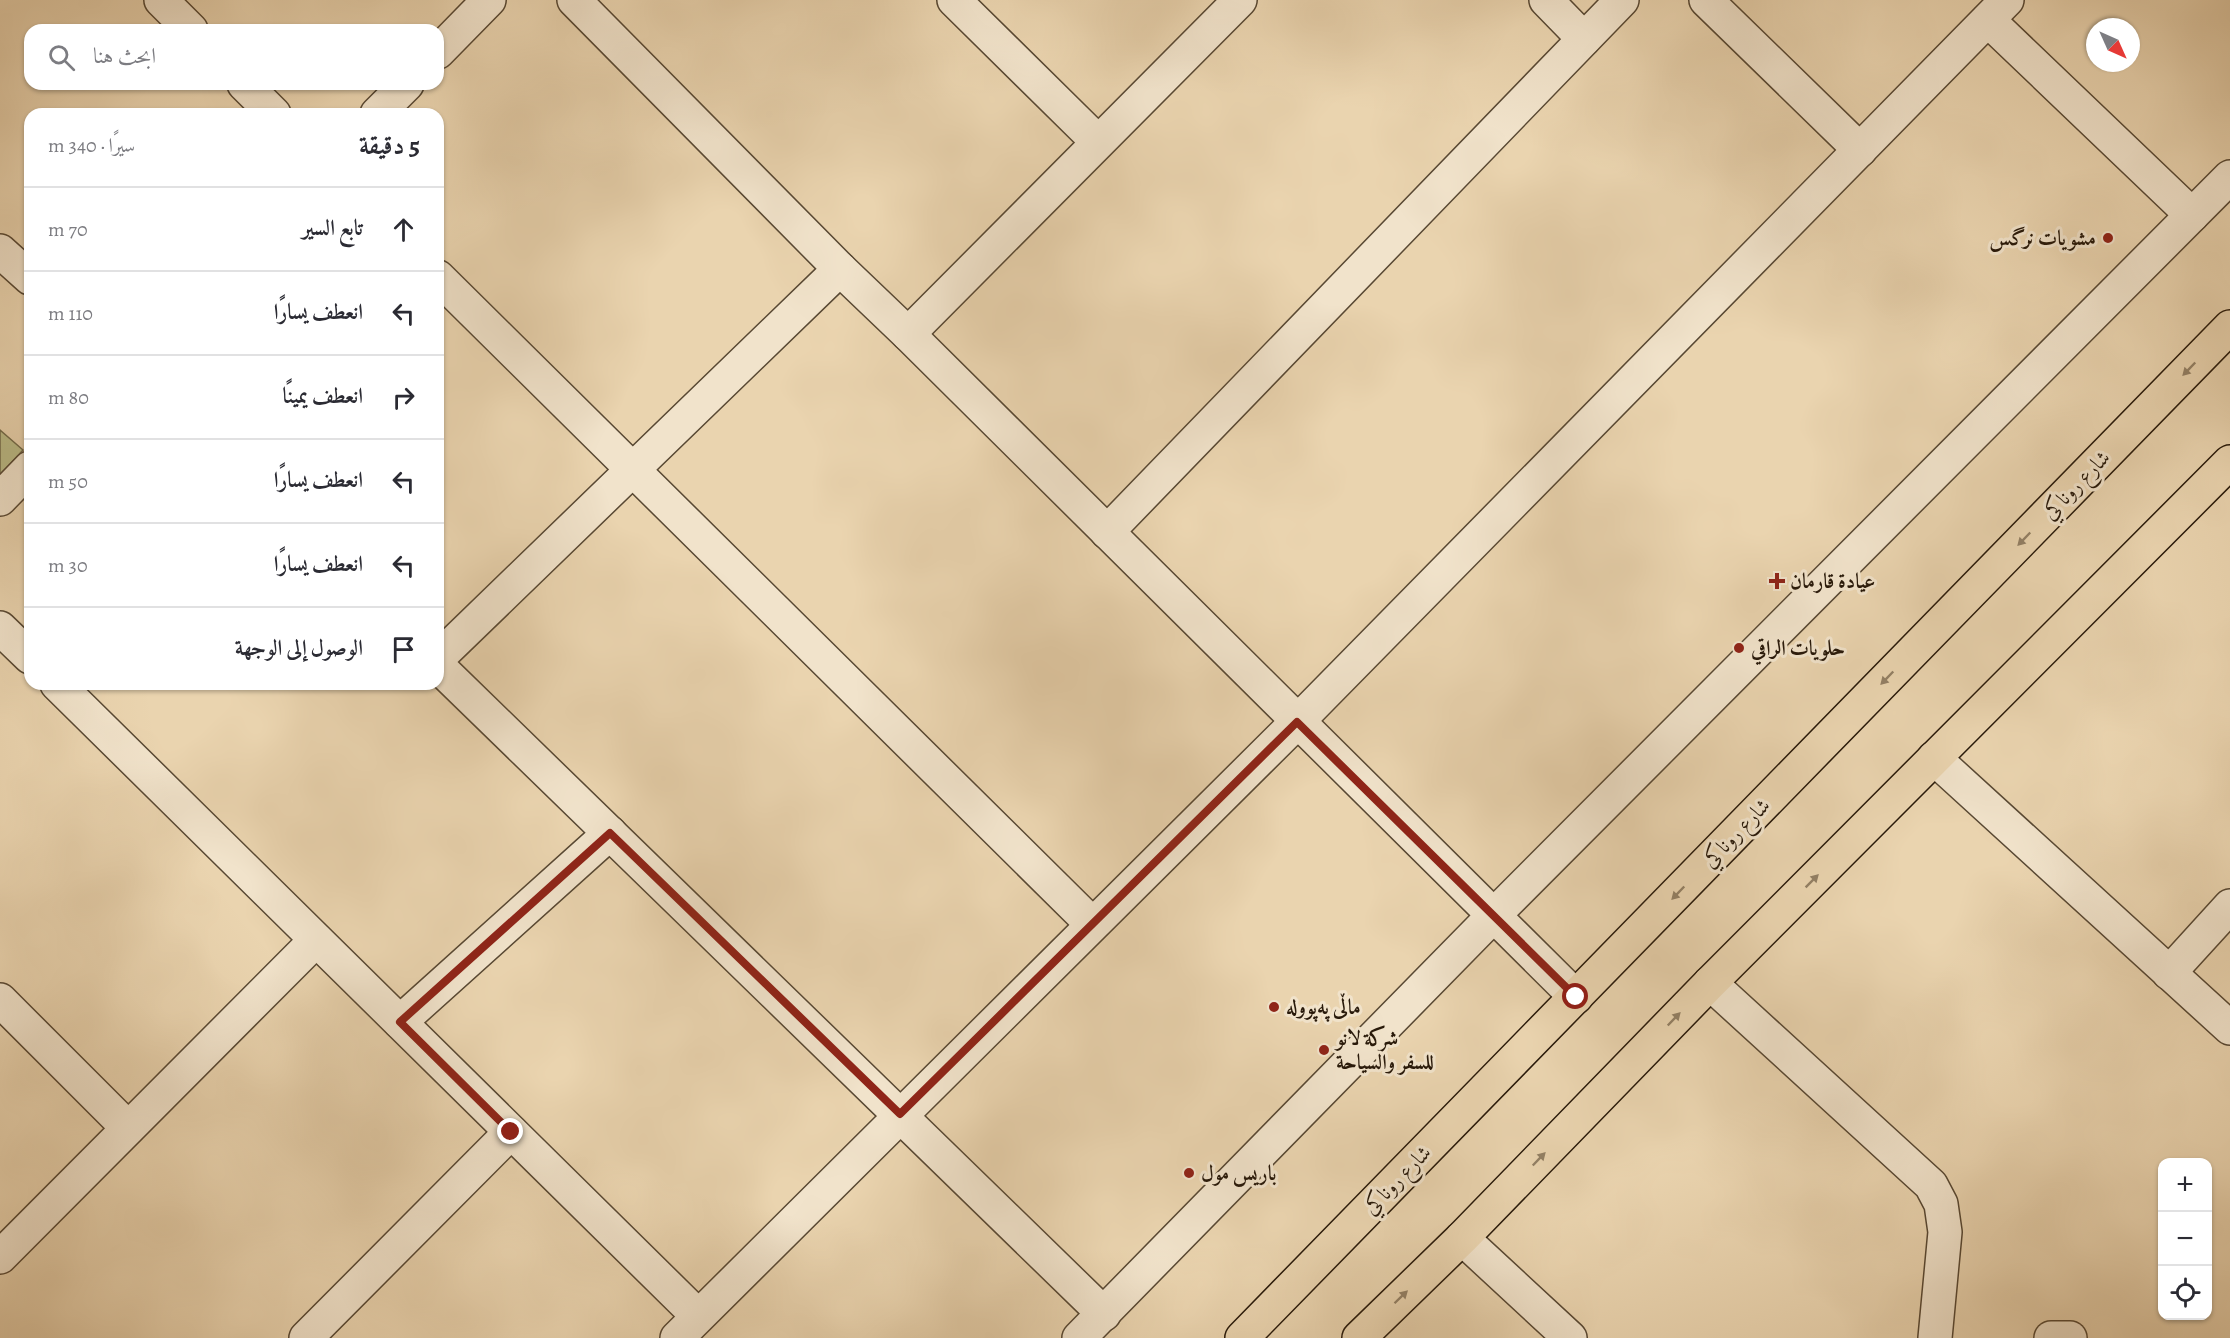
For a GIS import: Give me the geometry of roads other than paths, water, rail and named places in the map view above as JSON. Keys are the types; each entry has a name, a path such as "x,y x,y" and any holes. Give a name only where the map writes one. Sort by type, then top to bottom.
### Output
{"main road":[{"name":"شارع روناكي","path":"1242,1338 2230,327"},
{"path":"1359,1338 1462,1238 1710,983 2230,462"}],"street":[{"path":"161,0 185,24"},
{"path":"444,46 489,0"},
{"path":"574,0 840,269 909,334 1576,997"},
{"path":"954,0 1098,142"},
{"path":"909,334 1240,0"},
{"path":"1546,0 1584,39"},
{"path":"1107,532 1622,0"},
{"path":"1706,0 1860,150"},
{"path":"63,690 511,1132 687,1327 1297,722 1998,10 2192,215"},
{"path":"250,90 268,108"},
{"path":"383,108 401,90"},
{"path":"1079,1338 1493,916 2230,177"},
{"path":"0,251 24,273"},
{"path":"444,652 840,269"},
{"path":"444,283 1092,924"},
{"path":"0,499 24,474"},
{"path":"0,628 24,651"},
{"path":"444,672 1104,1314"},
{"path":"1934,758 2230,1028"},
{"path":"400,1022 610,833"},
{"path":"2169,973 2230,906"},
{"path":"0,1257 316,940"},
{"path":"1710,983 1931,1185 1941,1204 1945,1232 1935,1338"},
{"path":"0,1000 128,1128"},
{"path":"306,1338 511,1132"},
{"path":"1462,1238 1570,1338"},
{"path":"2051,1338 2070,1338"}],"place":[{"name":"مشويات نرگس","path":"2108,238"},
{"name":"عيادة قارمان","path":"1777,581"},
{"name":"حلويات الراقي","path":"1739,648"},
{"name":"ماڵی پەپوولە","path":"1274,1007"},
{"name":"شركة لانو للسفر والسياحة","path":"1324,1050"},
{"name":"باريس مول","path":"1189,1173"}]}
